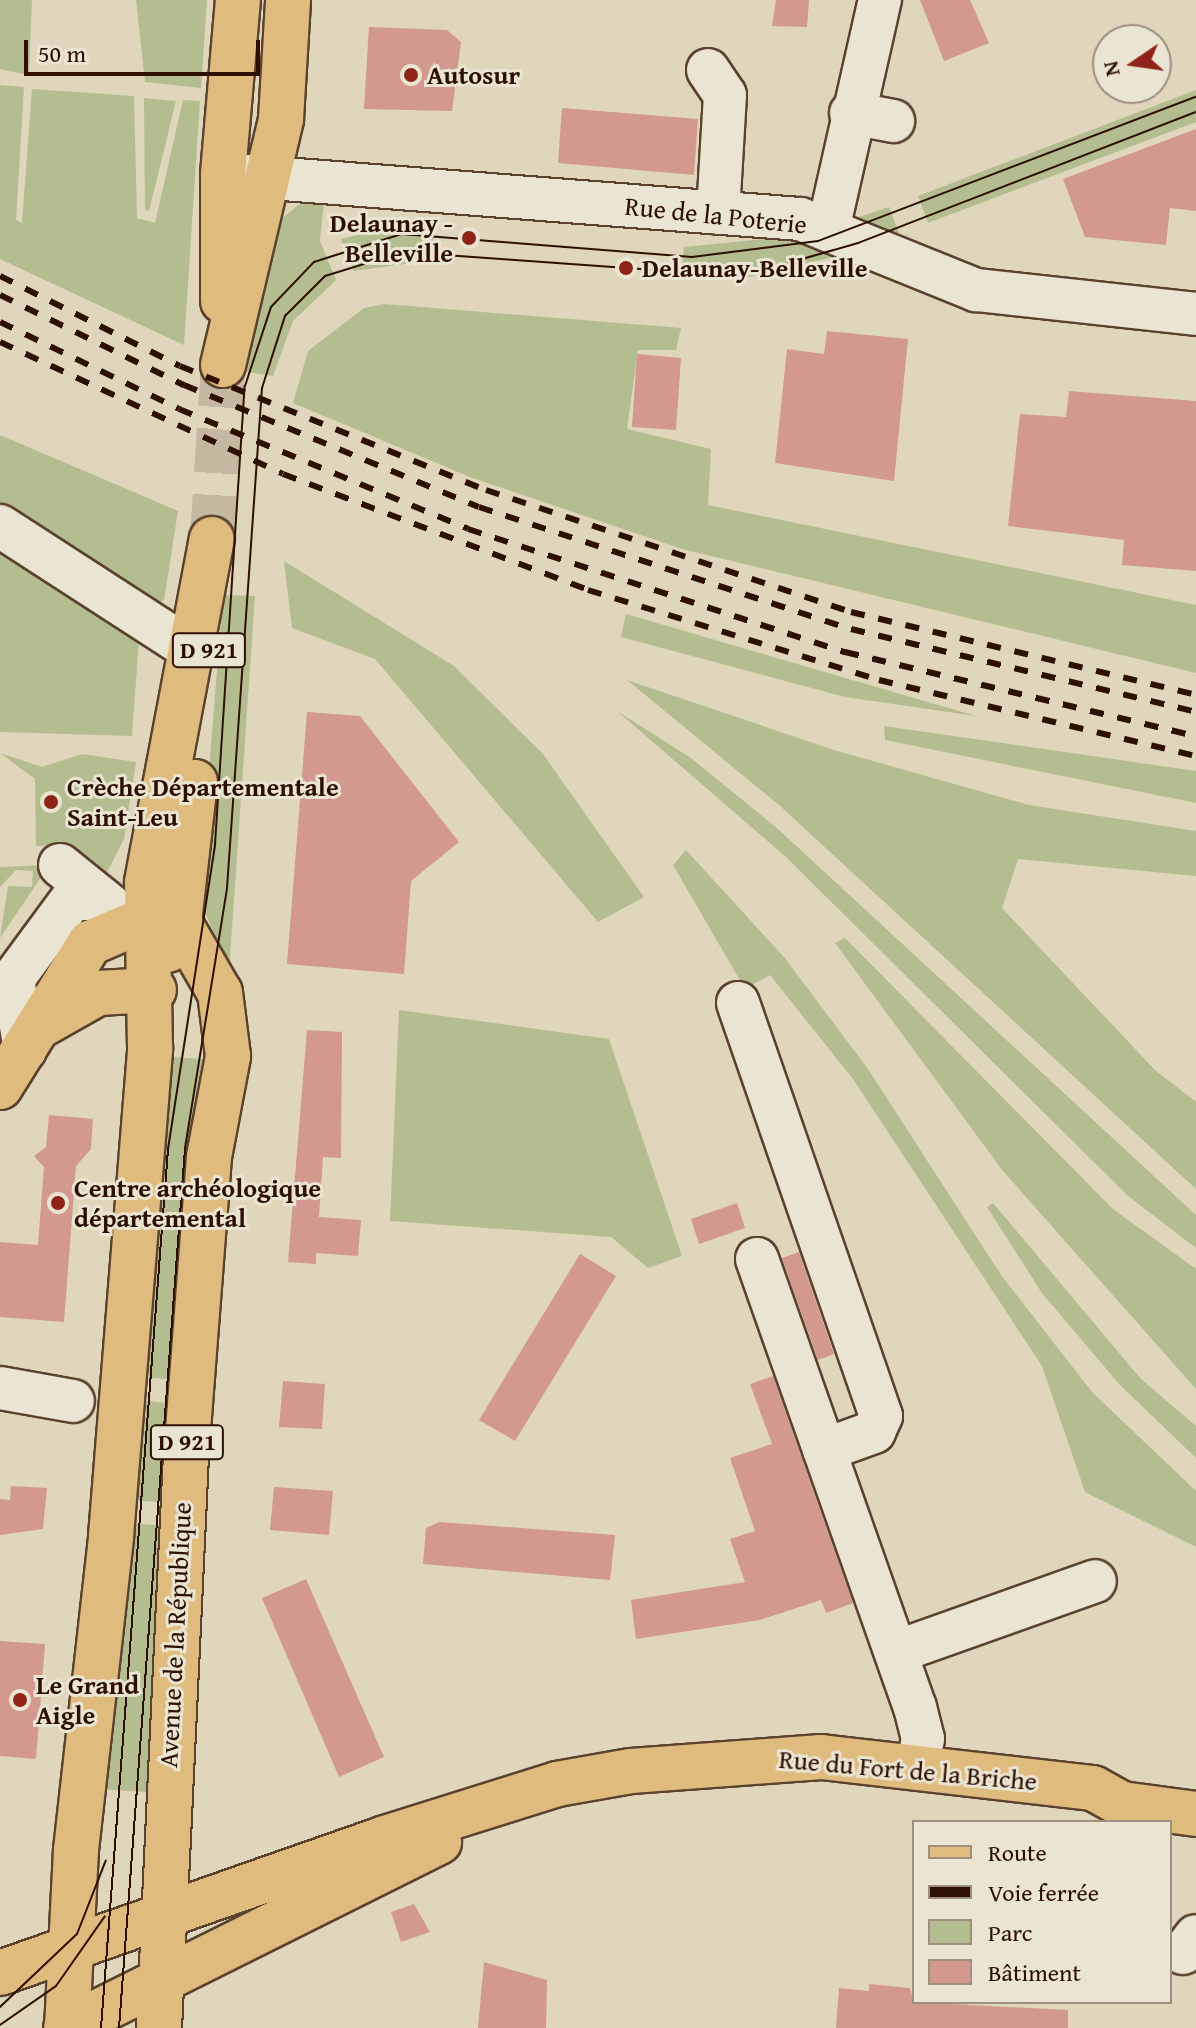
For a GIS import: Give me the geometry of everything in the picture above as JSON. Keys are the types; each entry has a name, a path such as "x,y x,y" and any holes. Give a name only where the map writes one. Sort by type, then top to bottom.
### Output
{"main road":[{"path":"238,0 223,174 223,365 270,179 288,0"},
{"name":"D 921","path":"66,2028 154,990 139,916 148,873 187,749 212,539 187,647 187,749 188,818 139,916"},
{"path":"14,1065 83,951 139,916"},
{"name":"Avenue de la République","path":"139,916 220,993 228,1056 209,1157 191,1393 176,1969 159,2028"},
{"path":"14,1065 98,993 154,990"},
{"name":"Rue du Fort de la Briche","path":"0,1973 71,1944 178,1913 533,1792 743,1758 917,1768 1093,1788 1122,1804 1196,1814"},
{"name":"Rue du Fort de la Briche","path":"1093,1788 1125,1776 1196,1784"},
{"name":"Rue du Fort de la Briche","path":"66,2028 176,1969 533,1792"}],"street":[{"path":"828,230 851,113 880,0"},
{"path":"708,70 725,95 718,213"},
{"path":"851,113 893,121"},
{"name":"Rue de la Poterie","path":"223,174 800,219 976,290 1196,314"},
{"path":"0,526 187,647"},
{"path":"60,865 139,916"},
{"path":"738,1003 881,1416 874,1432 824,1450"},
{"path":"757,1259 915,1707 923,1739 917,1768"},
{"path":"0,1388 73,1401"},
{"path":"896,1652 1095,1581"}],"green space":[{"path":"0,0 32,0 29,75 0,69"},
{"path":"136,0 207,0 201,88 145,82"},
{"path":"0,85 24,87 16,220 22,223 32,89 134,96 137,218 155,223 183,100 200,101 184,345 0,259"},
{"path":"1196,90 1196,122 928,223 918,196 1159,104 1172,104 1172,99"},
{"path":"144,98 176,101 149,211 145,210"},
{"path":"324,201 320,241 336,280 293,321 273,376 238,371 278,222 298,205"},
{"path":"889,207 899,233 887,238 856,218"},
{"path":"390,227 433,229 433,260 354,271 341,239"},
{"path":"795,236 846,254 745,278 681,278 684,247"},
{"path":"384,304 681,328 676,350 638,350 627,429 711,449 708,505 1196,605 1196,673 682,549 470,477 293,403 308,351 364,308"},
{"path":"0,435 178,511 164,600 141,613 132,736 0,732"},
{"path":"284,561 454,666 543,754 644,897 598,922 375,659 292,628"},
{"path":"223,595 255,596 229,971 199,897"},
{"path":"626,614 976,716 845,697 621,637"},
{"path":"627,680 834,750 1029,805 1196,831 1196,876 1018,859 1002,908 1155,1070 1196,1102 1196,1189 779,805"},
{"path":"617,711 691,758 778,829 1196,1215 1196,1248 1128,1196 786,857"},
{"path":"884,726 1196,771 1196,803 885,740"},
{"path":"0,753 42,767 82,754 136,762 124,839 104,878 67,856 73,844 36,846 35,779"},
{"path":"686,850 784,957 868,1069 1001,1275 1092,1392 1196,1491 1196,1547 1085,1492 1042,1366 853,1079 770,975 745,989 673,865"},
{"path":"47,865 0,938 8,886 32,887 33,871 16,870 0,887 0,867"},
{"path":"845,938 1113,1209 1196,1269 1196,1389 1003,1171 835,943"},
{"path":"399,1010 609,1039 682,1256 648,1268 611,1237 390,1221"},
{"path":"163,1056 214,1060 179,1380 140,1377"},
{"path":"993,1203 1141,1379 1196,1426 1196,1458 1119,1384 1042,1293 987,1207"},
{"path":"138,1400 177,1404 170,1503 131,1500"},
{"path":"130,1523 168,1526 149,1792 97,1789 120,1659"}],"building":[{"path":"776,0 809,0 807,27 772,26"},
{"path":"920,0 970,0 989,43 944,61"},
{"name":"Autosur","path":"369,27 447,30 461,42 452,111 364,109"},
{"path":"562,108 698,119 694,175 558,163"},
{"path":"1196,129 1196,211 1170,208 1166,245 1085,237 1063,179"},
{"path":"827,331 908,339 894,481 775,463 787,349 824,354"},
{"path":"637,354 681,358 676,430 632,427"},
{"path":"1069,391 1196,401 1196,571 1122,565 1124,540 1008,526 1020,414 1066,417"},
{"path":"307,712 360,716 459,842 411,881 404,974 287,964"},
{"path":"307,1030 342,1032 341,1158 323,1157 319,1217 361,1220 358,1256 316,1253 316,1264 288,1262"},
{"name":"Centre archéologique départemental","path":"49,1115 93,1119 91,1149 76,1166 64,1322 0,1317 0,1242 38,1245 44,1167 34,1156 46,1147"},
{"path":"737,1203 745,1228 699,1244 691,1219"},
{"path":"799,1252 834,1354 818,1360 782,1258"},
{"path":"580,1254 616,1276 515,1441 479,1420"},
{"path":"773,1376 853,1603 826,1613 821,1600 760,1620 636,1639 631,1600 745,1582 730,1539 755,1531 730,1458 772,1444 750,1384"},
{"path":"283,1381 325,1384 322,1429 279,1427"},
{"path":"11,1486 47,1488 43,1529 0,1535 0,1499 10,1500"},
{"path":"274,1487 333,1491 329,1535 270,1530"},
{"path":"439,1522 615,1535 610,1580 423,1564 426,1528"},
{"path":"306,1579 384,1757 339,1777 262,1598"},
{"name":"Le Grand Aigle","path":"0,1641 45,1644 36,1759 0,1756"},
{"path":"414,1904 430,1932 401,1942 391,1912"},
{"path":"484,1962 547,1980 546,2028 478,2028"},
{"path":"869,1984 910,1988 912,2004 1068,2010 1068,2028 836,2028 839,1988 869,1991"}],"tunnel":[{"path":"212,539 223,365"}],"tram line":[{"path":"101,2028 168,1149 215,844 245,386 271,307 314,262 401,234 692,257 818,241 1196,97"},
{"path":"119,2028 185,1148 227,888 262,388 285,316 325,276 403,252 693,273 760,271 858,243 1196,112"},
{"path":"0,2007 77,1934 106,1860"},
{"path":"0,2025 56,1986 105,1916"}],"railway":[{"path":"0,276 180,366 486,490 851,612 1196,695"},
{"path":"0,295 184,385 479,507 851,629 1196,712"},
{"path":"0,322 179,409 468,529 845,652 1196,736"},
{"path":"0,342 283,474 588,590 879,680 1196,756"}],"place":[{"name":"Autosur","path":"411,75"},
{"name":"Delaunay - Belleville","path":"469,238"},
{"name":"Delaunay-Belleville","path":"626,268"},
{"name":"Crèche Départementale Saint-Leu","path":"51,802"},
{"name":"Centre archéologique départemental","path":"58,1203"},
{"name":"Le Grand Aigle","path":"20,1700"}]}
